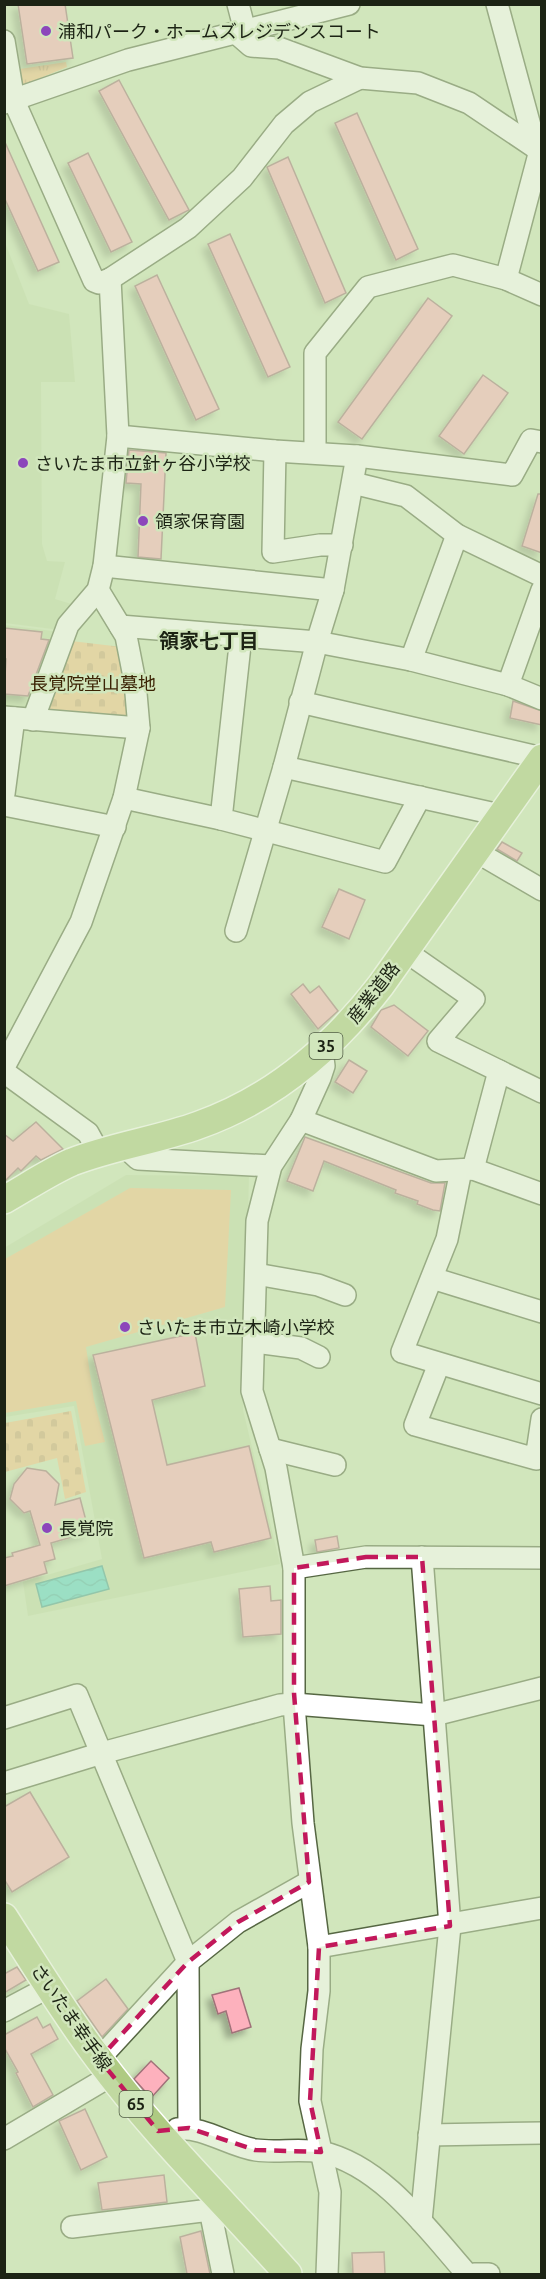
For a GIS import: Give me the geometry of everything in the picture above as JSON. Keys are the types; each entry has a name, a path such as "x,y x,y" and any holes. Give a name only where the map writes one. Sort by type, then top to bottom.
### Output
{"main road":[{"name":"産業道路","path":"4,1200 51,1173 99,1153 201,1125 265,1093 322,1051 360,1013 542,758"},
{"name":"さいたま幸手線","path":"4,1917 105,2067 216,2205 288,2274"}],"street":[{"path":"238,4 240,32 251,46 279,48 360,78 418,83 469,102 539,155"},
{"path":"9,102 128,60 349,4"},
{"path":"497,4 539,155 506,279"},
{"path":"4,41 9,102 94,281 99,283 110,279 188,228 242,178 284,124 310,102 360,78"},
{"path":"315,452 315,353 368,287 453,265 506,279 542,295"},
{"path":"4,794 17,718 68,625 98,590 104,566 118,436 110,279"},
{"path":"118,436 275,451 357,456 512,475 531,440 542,442"},
{"path":"275,451 273,552 320,545 342,545"},
{"path":"236,931 284,767 316,642 333,590 357,456"},
{"path":"353,483 406,496 457,535 542,576"},
{"path":"411,660 457,535"},
{"path":"104,566 333,590"},
{"path":"4,1067 81,922 124,798 139,728 135,682 126,636 98,590"},
{"path":"508,686 542,590"},
{"path":"120,626 316,642 411,660 508,686 542,699"},
{"path":"221,819 241,636"},
{"path":"300,702 542,758"},
{"path":"17,718 139,728"},
{"path":"284,767 500,815"},
{"path":"124,798 266,830 385,862 420,797"},
{"path":"4,805 115,827"},
{"path":"475,851 542,890"},
{"path":"405,951 474,999 438,1041 542,1092"},
{"path":"322,1051 324,1066 301,1120 271,1166 257,1221 252,1391 276,1468 294,1568 294,1704 309,1882 319,1947 319,1991 312,2049 310,2102 330,2192 327,2274"},
{"path":"499,1071 447,1239 402,1352 542,1395"},
{"path":"4,1072 88,1133 99,1153"},
{"path":"301,1120 436,1171 467,1170 542,1194"},
{"path":"125,1147 138,1159 271,1166"},
{"path":"256,1274 318,1285 345,1295"},
{"path":"432,1278 542,1312"},
{"path":"254,1342 301,1348 320,1357"},
{"path":"439,1364 415,1425 536,1459 542,1419"},
{"path":"270,1449 334,1465"},
{"path":"294,1568 366,1557 542,1558"},
{"path":"421,2221 450,1926 422,1557"},
{"path":"4,1783 102,1753 280,1705 294,1704 434,1715 542,1688"},
{"path":"5,1718 77,1695 189,1962 189,2128"},
{"path":"4,2139 105,2067 189,1962 238,1923 309,1882"},
{"path":"319,1947 450,1926 542,1908"},
{"path":"4,2012 49,1987"},
{"path":"158,2131 189,2128 255,2150 321,2152 358,2167 397,2195 467,2274"},
{"path":"429,2135 542,2133"},
{"path":"72,2227 216,2205 223,2274"},
{"path":"474,2274 489,2274"}],"highlighted area":[{"path":"366,1557 422,1557 450,1926 319,1947 310,2101 321,2152 255,2150 189,2128 158,2131 99,2059 188,1962 238,1922 309,1882 294,1693 294,1568"}],"shaded area":[{"name":"さいたま市立針ヶ谷小学校","path":"4,240 29,304 69,314 75,382 41,382 42,544 47,561 65,562 55,599 78,606 60,630 5,623"},
{"path":"5,625 60,632 26,709 5,707"},
{"name":"さいたま市立木崎小学校","path":"126,1175 249,1176 243,1410 280,1564 28,1616 23,1582 102,1559 74,1406 5,1417 4,1248"}],"green space":[{"path":"66,62 67,67 21,86 13,70"},
{"name":"長覚院堂山墓地","path":"71,641 122,647 133,717 45,713"},
{"path":"130,1188 231,1190 225,1307 86,1347 94,1400 105,1442 85,1446 76,1401 5,1413 5,1259"},
{"path":"71,1411 86,1492 65,1499 57,1458 5,1472 5,1423"}],"water":[{"path":"102,1566 109,1589 42,1607 36,1584"}],"building":[{"name":"浦和パーク・ホームズレジデンスコート","path":"18,4 65,4 73,58 27,64"},
{"path":"119,80 189,210 169,220 99,91"},
{"path":"357,113 418,249 396,260 335,123"},
{"path":"4,140 59,262 38,271 4,197"},
{"path":"88,153 132,242 111,252 68,163"},
{"path":"288,157 346,293 325,303 267,167"},
{"path":"230,234 290,367 268,377 208,244"},
{"path":"157,275 219,409 196,420 135,286"},
{"path":"428,298 452,316 362,439 338,422"},
{"path":"483,375 508,393 464,454 439,436"},
{"path":"129,450 166,453 161,559 138,557 141,484 126,483"},
{"path":"538,494 542,494 542,553 522,546"},
{"path":"4,628 42,632 41,639 49,640 28,696 4,694 6,659 4,659"},
{"path":"513,701 542,711 542,725 510,718"},
{"path":"502,842 522,853 517,861 497,849"},
{"path":"339,889 365,900 349,939 322,927"},
{"path":"303,984 310,993 319,986 338,1011 318,1029 291,994"},
{"path":"394,1005 428,1031 408,1056 371,1027 381,1010"},
{"path":"349,1060 367,1071 353,1093 335,1082"},
{"path":"36,1122 63,1149 41,1160 36,1156 21,1171 18,1168 4,1182 4,1134 13,1141"},
{"path":"305,1137 431,1183 445,1183 440,1211 417,1204 418,1201 395,1193 396,1190 324,1161 313,1191 287,1181"},
{"path":"195,1333 205,1386 152,1400 167,1465 249,1446 271,1538 214,1552 211,1542 144,1558 93,1355"},
{"path":"27,1468 46,1471 59,1484 55,1505 80,1498 89,1532 51,1543 55,1559 44,1562 47,1573 4,1586 4,1558 13,1556 12,1553 40,1545 30,1511 24,1513 10,1499 14,1484"},
{"path":"337,1536 339,1548 317,1552 315,1540"},
{"path":"270,1586 271,1601 281,1600 281,1634 243,1637 239,1589"},
{"path":"30,1792 69,1857 12,1892 4,1879 4,1807"},
{"path":"17,1967 26,1980 4,1993 4,1974"},
{"path":"106,1979 128,2009 102,2037 77,2001"},
{"path":"239,1988 251,2027 232,2033 226,2011 218,2014 212,1995"},
{"path":"37,2017 43,2028 50,2024 58,2039 31,2054 53,2095 33,2107 4,2047 4,2035"},
{"path":"151,2061 169,2078 151,2098 134,2079"},
{"path":"85,2109 107,2157 81,2170 59,2121"},
{"path":"164,2175 167,2202 102,2210 98,2183"},
{"path":"201,2231 210,2274 187,2274 180,2237"},
{"path":"384,2252 385,2274 353,2274 352,2253"}],"place":[{"name":"浦和パーク・ホームズレジデンスコート","path":"46,31"},
{"name":"さいたま市立針ヶ谷小学校","path":"23,463"},
{"name":"領家保育園","path":"143,521"},
{"name":"さいたま市立木崎小学校","path":"125,1327"},
{"name":"長覚院","path":"47,1528"}],"district":[{"name":"領家七丁目","path":"209,640"}]}
